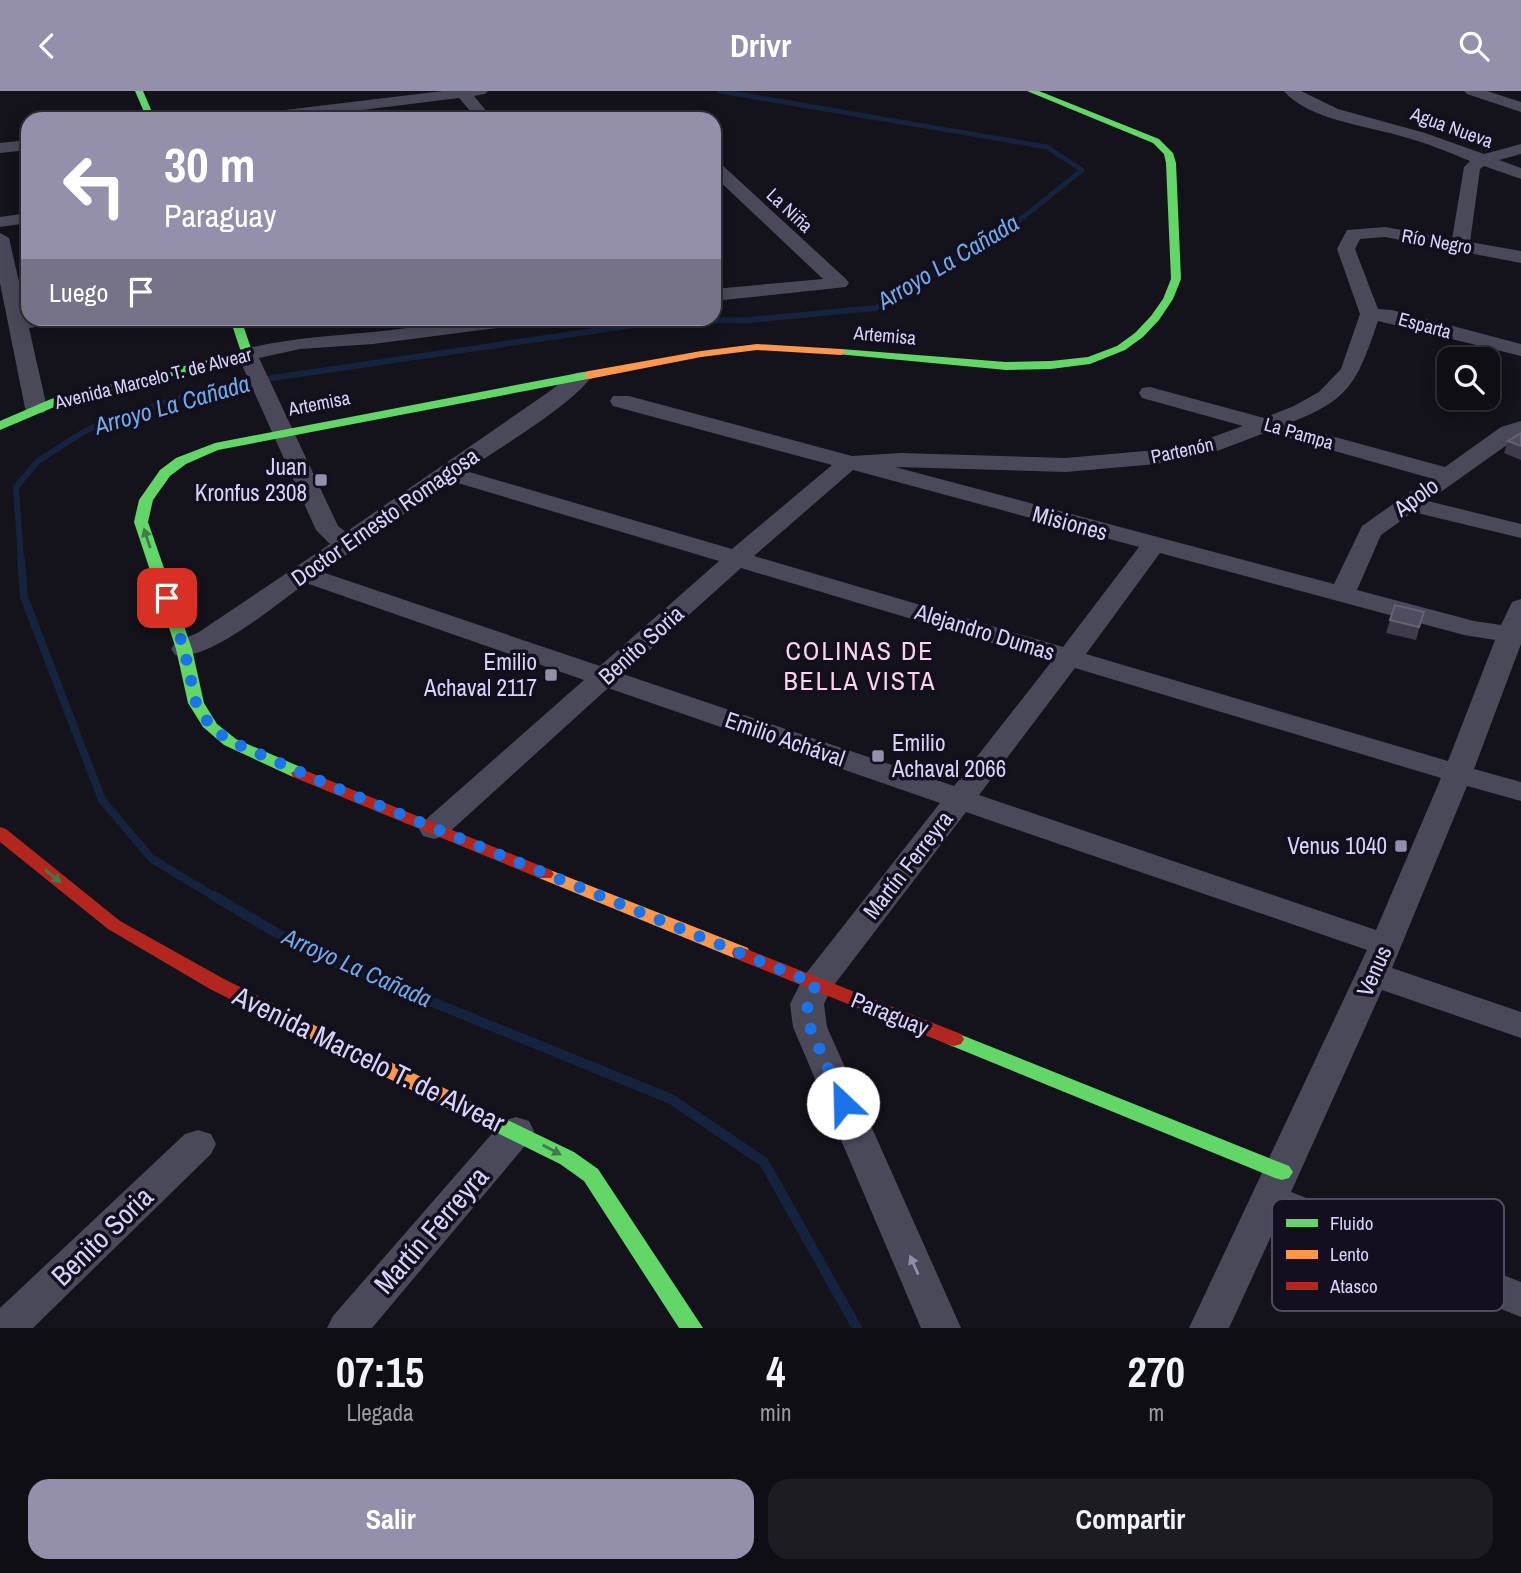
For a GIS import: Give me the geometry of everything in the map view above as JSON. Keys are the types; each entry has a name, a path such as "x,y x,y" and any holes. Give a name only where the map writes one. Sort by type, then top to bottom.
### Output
{"street":[{"path":"139,91 148,112"},
{"path":"304,91 316,112"},
{"path":"338,112 480,91"},
{"name":"Artemisa","path":"281,432 757,347 802,348 995,366 1070,362 1121,349 1162,309 1172,295 1176,279 1171,163 1168,153 1163,146 1144,135 1031,91"},
{"name":"Agua Nueva","path":"1292,91 1298,97 1324,109 1421,137 1521,174"},
{"path":"1472,91 1521,107"},
{"path":"463,93 479,112"},
{"path":"0,148 21,146"},
{"path":"1460,246 1472,167 1482,160 1521,149"},
{"name":"La Niña","path":"721,175 839,283 721,294"},
{"path":"0,222 21,219"},
{"name":"Río Negro","path":"1370,314 1346,249 1353,234 1385,232 1521,257"},
{"path":"1481,250 1521,236"},
{"path":"0,238 6,296 18,324 36,408"},
{"name":"Esparta","path":"1370,314 1392,316 1521,350"},
{"name":"Partenón","path":"848,463 901,460 1066,465 1156,457 1204,448 1302,411 1327,397 1342,383 1351,369 1370,314"},
{"path":"238,326 281,432 328,530 346,544"},
{"path":"300,343 381,326"},
{"name":"Avenida Marcelo T. de Alvear","path":"0,426 36,408 251,363 300,343 373,338 465,326"},
{"name":"Doctor Ernesto Romagosa","path":"184,649 208,638 303,574 558,397 580,377"},
{"name":"La Pampa","path":"1150,393 1447,475"},
{"name":"Misiones","path":"621,401 1153,545 1473,629 1515,636"},
{"name":"Apolo","path":"1342,594 1371,531 1509,432 1521,428"},
{"name":"Paraguay","path":"281,432 198,453 165,473 146,500 141,522 184,649 196,703 211,727 258,756 816,984 1303,1199"},
{"name":"Benito Soria","path":"434,829 738,557 848,463"},
{"name":"Alejandro Dumas","path":"449,473 1521,792"},
{"path":"1409,504 1521,531"},
{"name":"Martín Ferreyra","path":"816,984 1153,545"},
{"name":"Emilio Achával","path":"303,574 959,799 1379,959 1521,1025"},
{"name":"Venus","path":"1209,1328 1379,959 1515,636 1521,607"},
{"name":"Avenida Marcelo T. de Alvear","path":"0,833 114,925 217,984 516,1131 591,1175 692,1328"},
{"path":"816,984 807,1004 810,1027 941,1328"},
{"name":"Martín Ferreyra","path":"347,1328 516,1131"},
{"name":"Benito Soria","path":"6,1328 198,1144"},
{"name":"Paraguay","path":"1504,1292 1521,1300"}],"building":[{"path":"1521,433 1521,446 1508,441"},
{"path":"1395,605 1424,612 1419,627 1390,620"}],"waterway":[{"name":"Arroyo La Cañada","path":"720,91 1047,147 1082,170 1006,231 894,297"},
{"name":"Arroyo La Cañada","path":"721,320 876,308 897,296"},
{"name":"Arroyo La Cañada","path":"21,561 16,487 38,461 85,431 123,415 224,385 628,326"},
{"name":"Arroyo La Cañada","path":"21,559 24,597 102,800 152,859 217,898"},
{"name":"Arroyo La Cañada","path":"214,896 307,951 671,1099 764,1162 857,1328"}],"traffic: fast":[{"path":"139,91 148,112"},
{"path":"841,352 1006,366 1051,365 1090,360 1121,348 1139,335 1155,318 1168,299 1176,279 1171,163 1168,153 1156,141 1031,91"},
{"path":"0,426 55,402 247,354 237,326"},
{"path":"299,773 230,742 211,727 196,703 184,649 141,522 146,500 165,473 181,461 215,447 589,375"},
{"path":"954,1039 1282,1172"},
{"path":"472,1111 567,1158 591,1175 692,1328"}],"traffic: slow":[{"path":"589,375 701,354 757,347 841,352"},
{"path":"545,874 741,953"},
{"path":"283,1017 472,1111"}],"traffic: jam":[{"path":"299,773 545,874"},
{"path":"0,833 114,925 217,984 283,1017"},
{"path":"741,953 954,1039"}],"place":[{"name":"Juan Kronfus 2308","path":"321,480"},
{"name":"Emilio Achaval 2117","path":"551,675"},
{"name":"Emilio Achaval 2066","path":"878,756"},
{"name":"Venus 1040","path":"1401,846"}],"district":[{"name":"COLINAS DE BELLA VISTA","path":"860,666"}],"route":[{"path":"167,598 184,649 196,703 211,727 230,741 258,756 434,829 816,984 807,1004 810,1027 843,1103"}]}
